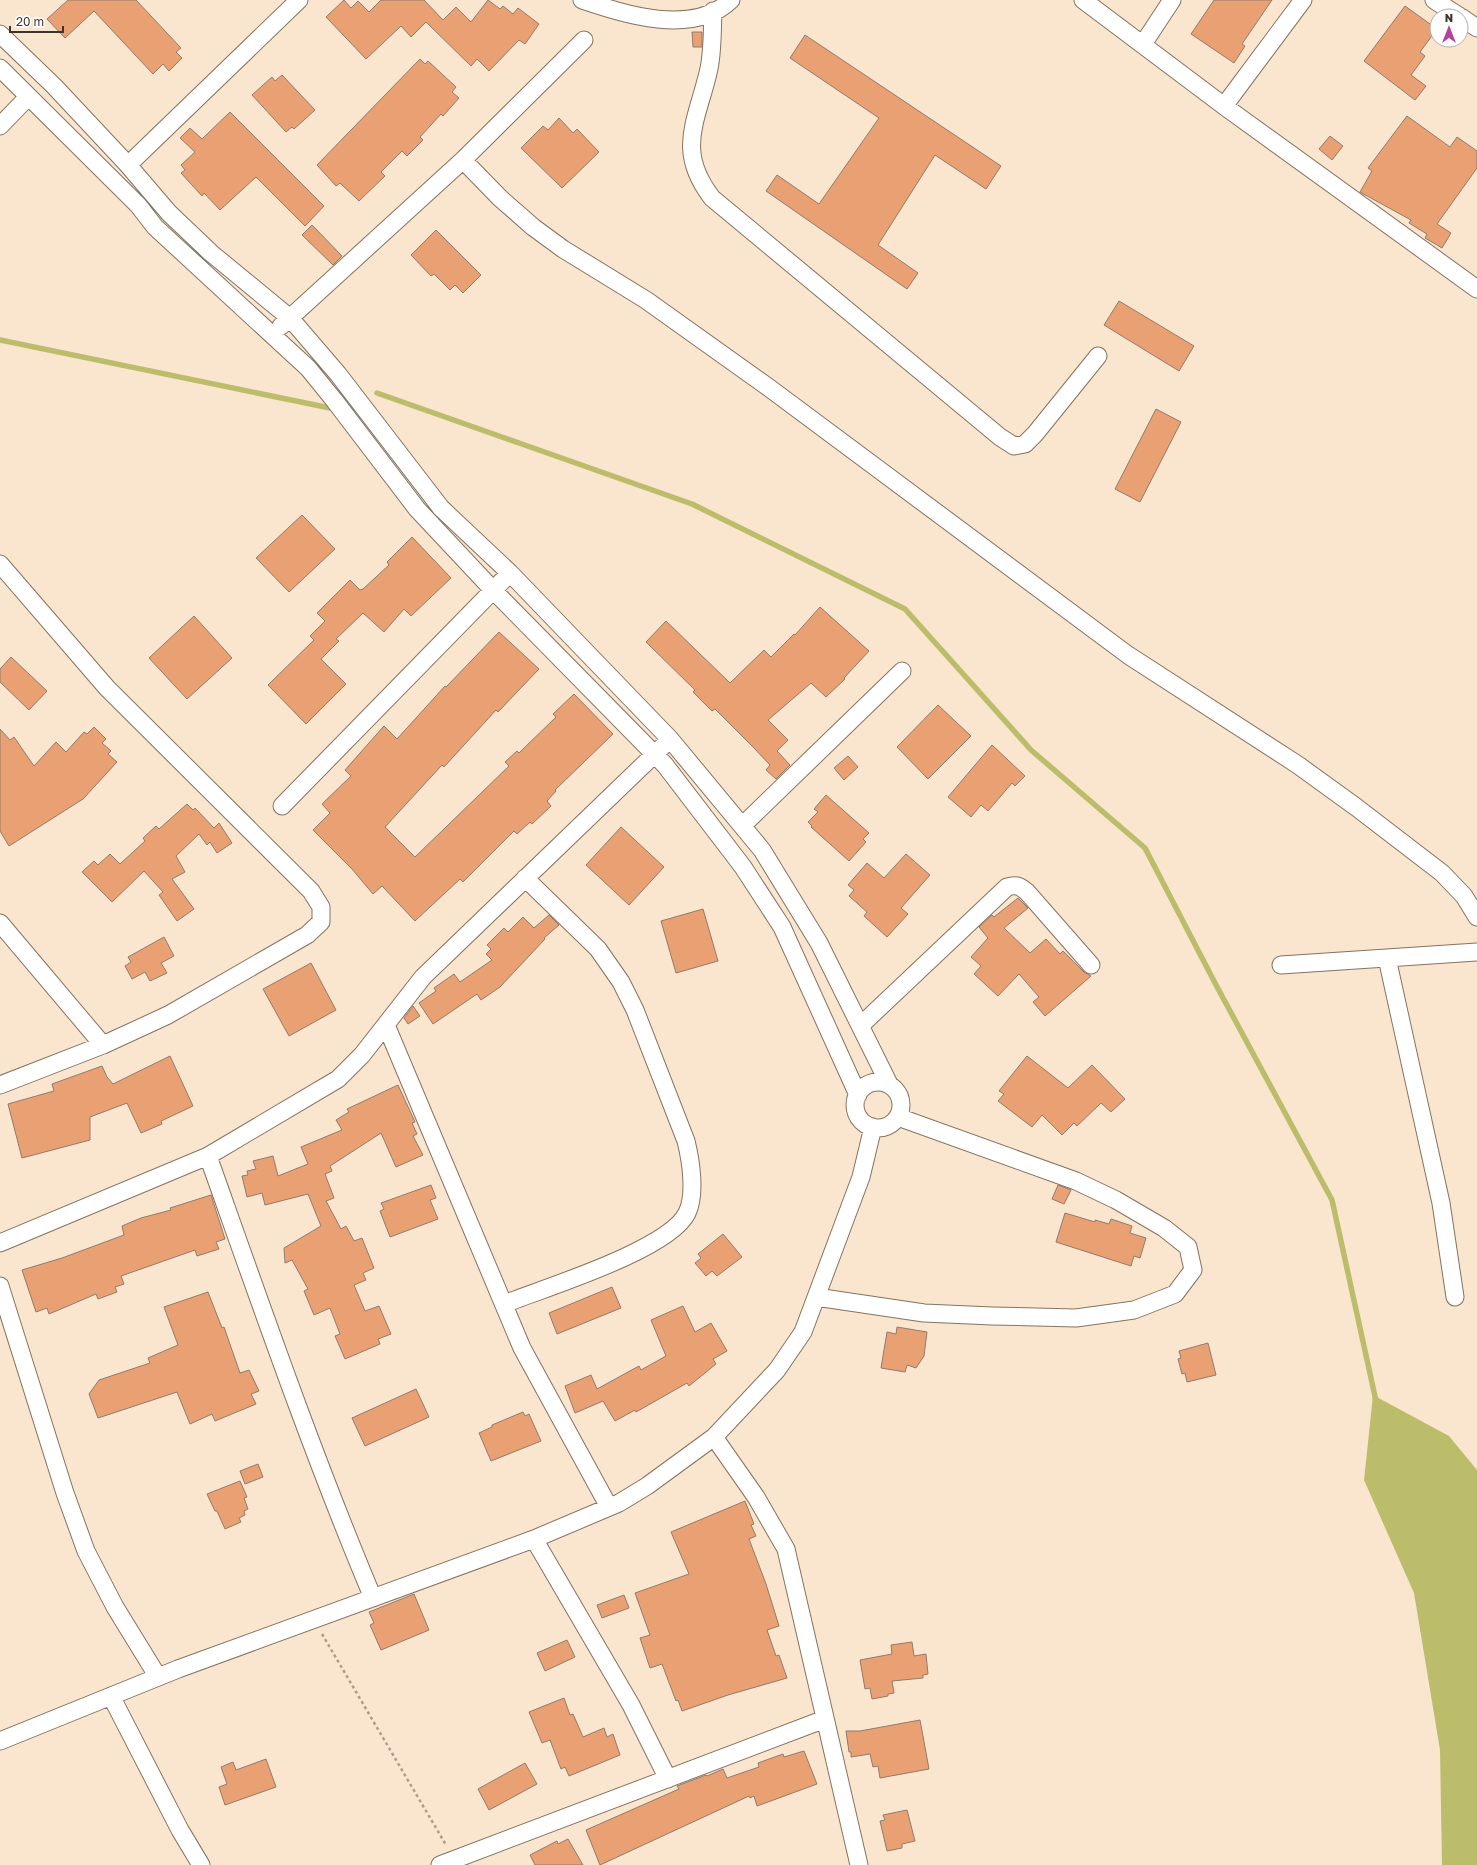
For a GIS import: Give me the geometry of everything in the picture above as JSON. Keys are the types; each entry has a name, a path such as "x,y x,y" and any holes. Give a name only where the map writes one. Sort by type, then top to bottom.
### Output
{"street":[{"path":"128,165 299,0"},
{"path":"582,0 619,13 648,19 674,20 695,18 713,12 731,0"},
{"path":"1083,0 1224,106 1477,289"},
{"path":"1143,44 1172,0"},
{"path":"1224,106 1303,0"},
{"path":"1434,0 1446,8"},
{"path":"713,12 709,72 691,136 692,160 700,183 712,198 1000,437 1014,446 1025,444 1035,434 1098,356"},
{"path":"0,34 54,86 128,165 169,213 211,253 290,318 338,374 441,508 510,573 670,739 762,850 819,943 889,1084 898,1093 902,1105 898,1117 891,1124 883,1128 873,1128 862,1122 856,1110 858,1095 864,1087 876,1082 889,1084"},
{"path":"272,334 463,160 584,40"},
{"path":"0,68 28,98 138,205 155,227 308,368 417,510 493,590 665,764 743,867 782,926 858,1095"},
{"path":"0,126 28,98"},
{"path":"463,160 500,198 533,227 646,300 768,387 1128,655 1298,765 1356,807 1442,873 1464,896 1477,917"},
{"path":"0,564 107,688 311,891 321,907 321,922 307,935 168,1015 103,1045 0,1085"},
{"path":"282,806 510,573"},
{"path":"742,826 902,671"},
{"path":"0,1243 208,1156 338,1079 362,1055 423,977 670,739"},
{"path":"504,1304 638,1252 680,1225 691,1204 690,1164 686,1141 635,1010 621,982 598,949 526,878"},
{"path":"860,1026 1007,887 1014,884 1020,886 1027,892 1091,965"},
{"path":"0,923 103,1045"},
{"path":"1281,965 1477,952"},
{"path":"1387,958 1441,1203 1455,1297"},
{"path":"386,1025 522,1348 609,1507"},
{"path":"816,1297 924,1313 1076,1318 1134,1310 1175,1294 1193,1270 1188,1248 1164,1228 1116,1200 1076,1181 898,1117"},
{"path":"0,1741 158,1677 534,1540 609,1507 647,1486 714,1437 777,1370 803,1332 861,1177 873,1128"},
{"path":"208,1156 297,1407 373,1598"},
{"path":"0,1286 65,1493 86,1551 115,1607 158,1677"},
{"path":"714,1437 756,1497 786,1549 858,1865"},
{"path":"534,1540 631,1705 668,1779"},
{"path":"111,1696 180,1830 201,1865"},
{"path":"447,1862 825,1719"}],"path":[{"path":"314,1619 447,1862"}],"shaded area":[{"path":"1373,1395 1449,1436 1477,1470 1477,1865 1442,1865 1440,1750 1414,1593 1364,1480"}],"building":[{"path":"68,0 136,0 181,48 176,52 182,58 169,71 163,64 153,74 94,11 65,38 47,19"},
{"path":"344,0 351,8 358,1 369,12 381,0 424,0 443,20 456,7 471,22 488,0 500,9 503,6 513,14 518,8 539,24 525,44 519,40 489,71 477,59 471,66 426,22 411,37 401,26 366,59 326,17"},
{"path":"1214,0 1272,0 1242,44 1245,46 1234,63 1191,34"},
{"path":"1405,6 1429,23 1429,40 1420,52 1425,56 1411,75 1426,86 1415,100 1364,61"},
{"path":"692,32 702,32 702,47 693,47"},
{"path":"805,35 1001,166 986,189 935,155 878,245 918,273 907,289 766,191 777,175 819,204 879,118 790,58"},
{"path":"420,59 425,64 428,61 456,87 452,92 459,98 443,116 441,114 420,137 423,140 407,156 402,151 381,172 385,176 359,201 340,183 336,186 317,165"},
{"path":"282,75 315,110 294,129 292,127 286,132 252,95 272,77 275,81"},
{"path":"230,112 324,206 305,226 256,177 220,210 204,193 202,196 181,173 185,170 181,165 195,152 180,138 190,128 202,139"},
{"path":"1407,116 1450,147 1457,137 1477,151 1477,168 1437,224 1451,233 1442,248 1425,238 1427,234 1409,223 1411,220 1360,192 1372,171 1368,168"},
{"path":"559,118 573,133 577,129 599,152 562,188 521,148 543,126 548,130"},
{"path":"1330,136 1343,146 1332,160 1319,149"},
{"path":"312,225 342,256 333,265 302,235"},
{"path":"436,230 481,275 463,293 455,285 450,290 434,274 431,276 411,255"},
{"path":"1119,301 1194,346 1179,371 1104,325"},
{"path":"1156,409 1181,422 1140,502 1115,489"},
{"path":"302,515 335,549 289,592 256,558"},
{"path":"412,537 451,578 411,616 404,609 384,632 363,613 336,639 339,641 321,659 346,684 306,724 268,685 314,640 310,636 325,621 317,613 350,580 360,590 363,589 389,565 387,562"},
{"path":"820,607 869,651 844,678 845,679 826,697 811,683 768,720 788,740 777,751 790,765 776,779 766,770 770,765 752,746 715,709 712,711 693,692 695,690 646,642 666,621 730,683 764,650 771,657 794,634 795,635"},
{"path":"194,616 232,658 187,699 149,658"},
{"path":"499,632 539,669 498,712 496,710 444,767 442,765 385,827 415,857 509,766 505,762 517,751 519,753 556,717 553,714 574,694 613,734 555,790 556,791 547,801 551,806 532,824 530,822 517,834 514,831 463,882 460,879 415,921 382,886 373,894 352,869 313,830 330,813 322,804 351,776 345,770 384,726 397,739 445,686 446,687"},
{"path":"11,657 47,691 29,710 0,682 0,669"},
{"path":"938,705 971,736 928,779 897,747"},
{"path":"94,727 106,739 102,743 111,751 108,754 117,762 83,799 9,846 0,831 0,729 10,740 14,737 34,766 56,742 66,752 84,732 87,734"},
{"path":"992,745 1025,776 1015,786 1012,783 988,811 981,805 971,817 948,797"},
{"path":"848,756 858,767 844,780 834,768"},
{"path":"826,795 869,833 863,839 866,842 849,861 811,827 812,826 808,822 818,812 814,809"},
{"path":"187,804 193,810 195,808 214,828 219,823 232,843 217,853 210,842 207,845 199,834 176,856 185,872 172,879 194,909 177,921 159,895 163,892 144,871 112,902 82,872 94,861 98,865 110,854 120,864 145,841 143,838 156,826 159,829"},
{"path":"621,827 664,867 629,905 586,865"},
{"path":"906,854 930,875 901,908 908,914 887,937 864,916 867,912 849,896 854,890 848,885 867,863 884,878"},
{"path":"1018,898 1028,908 1004,928 1030,953 1046,939 1060,954 1063,951 1084,972 1091,976 1045,1016 1033,1002 1039,997 1019,974 998,996 974,974 981,966 971,957 988,938 979,927 992,915 994,917"},
{"path":"703,909 718,961 676,973 661,921"},
{"path":"549,915 559,925 544,938 545,939 500,987 481,1000 477,994 433,1024 419,1003 436,991 434,988 454,974 460,982 492,960 486,954 491,949 487,945 504,928 508,932 523,917 534,928"},
{"path":"164,937 174,956 161,963 167,973 150,981 145,972 132,979 125,966 131,962 128,957"},
{"path":"311,963 336,1010 289,1036 263,989"},
{"path":"413,1006 420,1016 408,1024 404,1018"},
{"path":"170,1056 193,1106 161,1121 162,1124 141,1133 127,1103 90,1117 90,1140 22,1158 8,1104 54,1091 52,1084 102,1066 107,1077 113,1084"},
{"path":"1027,1056 1068,1088 1092,1065 1125,1099 1111,1112 1101,1103 1077,1126 1074,1123 1062,1135 1042,1115 1032,1127 998,1101 1004,1094 999,1091"},
{"path":"398,1085 415,1122 412,1123 417,1134 413,1136 423,1155 396,1167 381,1133 330,1166 332,1171 325,1174 334,1198 326,1201 341,1229 346,1226 354,1241 362,1238 374,1268 363,1273 366,1280 354,1285 365,1311 379,1306 391,1334 378,1339 380,1344 345,1359 335,1336 340,1334 330,1308 314,1315 304,1291 308,1289 292,1260 285,1263 284,1248 321,1226 308,1194 265,1205 262,1193 247,1197 242,1176 248,1175 247,1171 256,1169 253,1161 273,1156 278,1176 308,1164 301,1147 342,1130 336,1120 349,1112 347,1109"},
{"path":"431,1185 436,1198 430,1200 438,1219 390,1237 380,1211 384,1209 381,1203"},
{"path":"1058,1185 1071,1190 1064,1204 1052,1199"},
{"path":"211,1195 225,1239 216,1242 219,1249 197,1256 195,1250 121,1276 124,1284 115,1287 117,1292 98,1299 96,1294 49,1314 47,1308 36,1312 22,1270 62,1258 124,1235 122,1226 141,1218 171,1210 170,1208"},
{"path":"1065,1213 1095,1222 1095,1220 1109,1224 1111,1219 1132,1226 1130,1233 1146,1238 1140,1258 1134,1256 1131,1266 1056,1242"},
{"path":"723,1234 742,1257 717,1276 712,1271 706,1276 695,1263 701,1258 698,1254"},
{"path":"612,1287 621,1308 557,1334 549,1313"},
{"path":"208,1292 222,1328 224,1327 240,1373 249,1370 259,1391 251,1394 256,1404 215,1421 212,1414 190,1424 177,1392 98,1418 89,1394 99,1380 150,1363 148,1358 178,1345 164,1307"},
{"path":"683,1306 695,1332 711,1323 727,1351 713,1359 716,1364 689,1386 687,1383 636,1412 635,1410 615,1421 603,1401 575,1413 565,1386 591,1375 597,1389 639,1366 641,1370 666,1356 651,1320"},
{"path":"897,1327 927,1332 924,1356 916,1368 907,1365 905,1372 881,1368 887,1332 896,1334"},
{"path":"1208,1343 1216,1375 1187,1382 1185,1373 1182,1374 1178,1359 1181,1358 1179,1351"},
{"path":"416,1389 429,1417 365,1446 352,1418"},
{"path":"523,1412 525,1416 529,1414 541,1441 491,1461 479,1433 492,1427 492,1425"},
{"path":"258,1464 263,1477 245,1484 240,1471"},
{"path":"240,1481 247,1497 244,1498 248,1509 244,1511 245,1515 239,1518 241,1522 225,1529 207,1494"},
{"path":"745,1501 754,1524 751,1525 756,1536 749,1539 766,1584 779,1626 767,1630 776,1656 779,1655 787,1678 728,1695 682,1711 678,1700 676,1701 662,1664 650,1668 640,1638 650,1635 635,1593 689,1574 671,1532"},
{"path":"414,1594 429,1630 381,1650 370,1625 374,1623 369,1612"},
{"path":"624,1595 629,1608 602,1618 597,1605"},
{"path":"567,1640 575,1657 545,1671 537,1653"},
{"path":"912,1642 914,1656 926,1654 928,1674 923,1675 923,1678 892,1681 894,1693 888,1694 888,1696 872,1699 870,1688 865,1689 860,1660 892,1654 891,1645"},
{"path":"564,1698 570,1715 573,1714 583,1737 604,1728 607,1737 613,1734 620,1755 569,1776 565,1767 561,1769 550,1740 542,1743 529,1712"},
{"path":"920,1720 929,1769 880,1778 878,1766 873,1767 870,1754 851,1757 846,1731 860,1731"},
{"path":"804,1751 817,1784 757,1806 754,1796 750,1798 749,1796 600,1865 586,1830 679,1789 677,1786 706,1775 707,1776 723,1769 727,1778 759,1767 758,1763 783,1754 784,1757"},
{"path":"266,1759 276,1787 225,1805 219,1787 227,1784 221,1767 233,1762 236,1770"},
{"path":"525,1763 537,1784 489,1810 478,1789"},
{"path":"907,1810 915,1841 902,1844 902,1848 887,1851 880,1821 885,1820 883,1815"},
{"path":"568,1839 583,1865 535,1865 530,1855 557,1841 558,1844"}],"waterway":[{"path":"0,340 330,408"},
{"path":"377,393 692,504 905,609 1031,750 1145,848 1215,983 1332,1200 1376,1401"}]}
